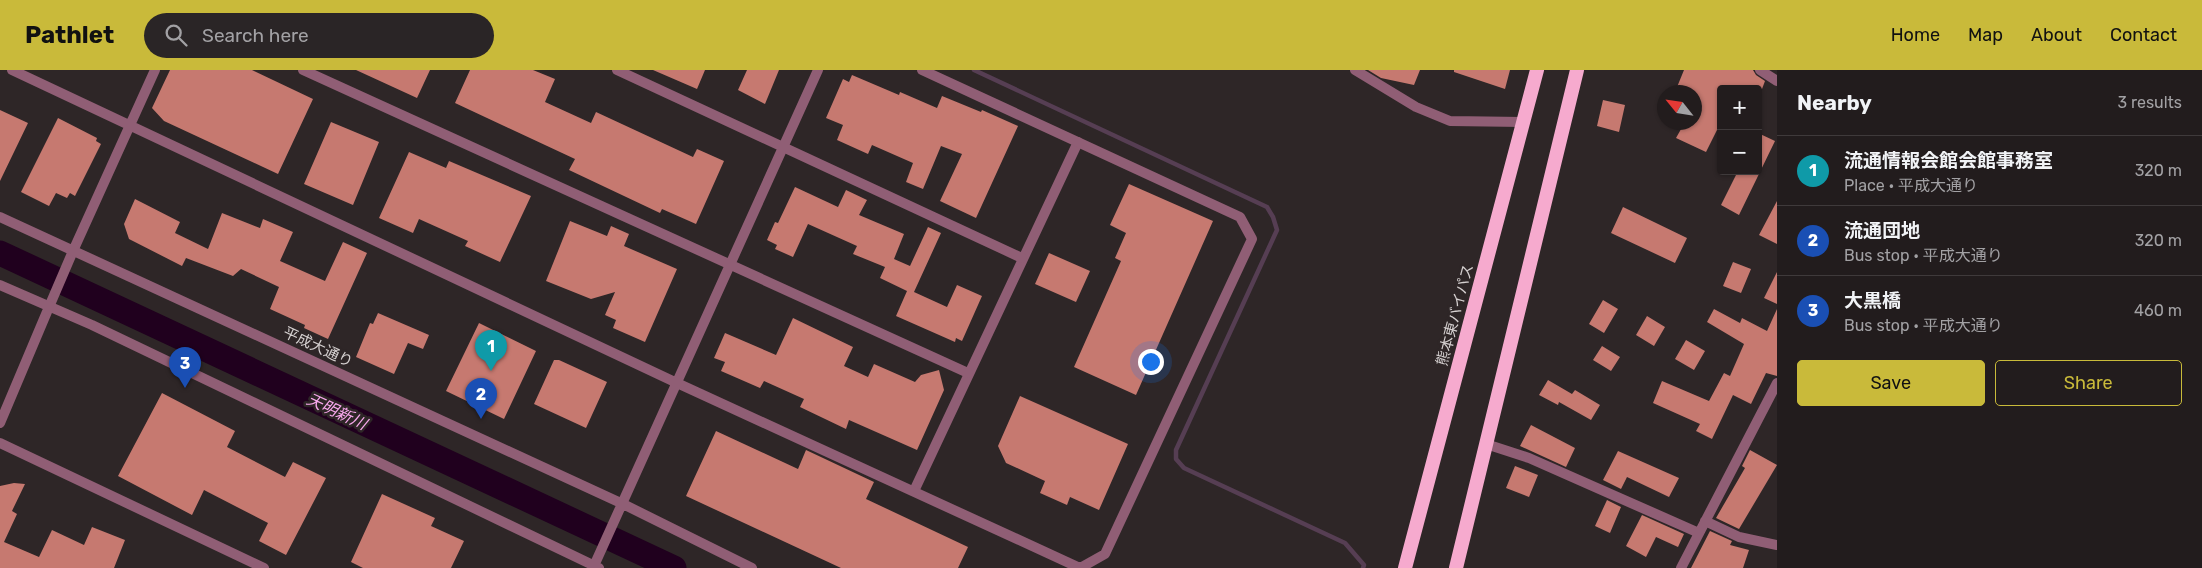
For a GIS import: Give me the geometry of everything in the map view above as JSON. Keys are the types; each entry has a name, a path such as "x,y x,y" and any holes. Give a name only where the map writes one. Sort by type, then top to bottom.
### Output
{"highway":[{"name":"熊本東バイパス","path":"1405,568 1537,70"},
{"path":"1456,568 1577,70"}],"street":[{"path":"12,70 677,383 1080,568 1105,554 1252,240 1240,217 922,70"},
{"path":"0,423 54,293 155,70"},
{"path":"303,70 968,373"},
{"path":"617,70 1022,258"},
{"path":"0,285 159,357 596,567 618,514 785,147 818,70"},
{"path":"1355,70 1416,107 1450,121 1524,122"},
{"path":"1760,70 1777,81"},
{"path":"914,491 1078,142"},
{"name":"平成大通り","path":"0,217 71,255 623,504 752,568"},
{"path":"1681,568 1777,383"},
{"path":"0,442 264,568"},
{"path":"1486,444 1529,458 1699,533"},
{"path":"1705,521 1739,537 1777,545"}],"building":[{"path":"170,70 252,70 313,99 278,174 164,121 152,108"},
{"path":"356,70 430,70 417,98"},
{"path":"470,70 533,70 555,79 545,102 591,123 596,112 693,157 697,149 724,161 696,224 662,209 660,213 569,170 575,159 455,103"},
{"path":"653,70 705,70 697,89"},
{"path":"747,70 779,70 765,104 738,90"},
{"path":"1368,70 1420,70 1414,85 1381,78"},
{"path":"1454,70 1510,70 1505,89 1454,72"},
{"path":"1684,70 1753,70 1756,75 1765,81 1762,89 1762,85 1717,85 1717,130 1706,152 1676,138 1680,130 1702,130 1702,85 1678,85"},
{"path":"852,75 899,95 900,92 937,108 942,96 981,112 982,110 1018,126 976,218 940,201 962,154 941,146 923,189 906,182 913,163 872,145 868,154 837,140 843,125 826,118 843,79 849,82"},
{"path":"1603,100 1625,105 1619,132 1597,126"},
{"path":"0,110 28,123 0,181"},
{"path":"58,118 97,138 96,141 101,144 75,196 70,193 67,198 56,193 49,206 21,192"},
{"path":"331,122 379,142 353,205 304,184"},
{"path":"1762,135 1775,141 1762,168"},
{"path":"409,152 446,168 449,161 531,196 500,262 465,246 468,241 419,219 413,233 379,218"},
{"path":"1736,175 1758,175 1739,215 1721,205"},
{"path":"1129,184 1213,221 1136,395 1074,367 1121,261 1115,258 1126,233 1110,225"},
{"path":"795,187 838,207 846,190 867,200 859,215 904,234 894,259 910,266 928,227 941,233 914,292 947,307 957,285 982,296 962,341 956,338 955,342 896,316 907,291 880,278 885,267 853,254 857,246 808,224 793,257 775,249 777,245 767,240 775,222 778,223"},
{"path":"135,199 180,222 175,233 208,249 222,213 260,228 263,219 293,232 280,261 325,281 343,242 367,253 328,339 304,328 305,325 270,309 279,287 241,269 233,276 186,258 182,266 129,239 124,224"},
{"path":"1777,201 1777,244 1759,235"},
{"path":"1623,207 1687,238 1675,263 1611,233"},
{"path":"570,221 607,236 611,226 629,234 624,246 677,269 645,342 613,328 616,320 605,315 615,292 591,299 546,281"},
{"path":"1049,253 1090,271 1076,302 1035,284"},
{"path":"1733,262 1751,269 1741,293 1723,286"},
{"path":"1777,272 1777,304 1764,298"},
{"path":"1603,300 1618,309 1604,333 1589,324"},
{"path":"1714,309 1740,323 1742,318 1767,331 1777,309 1777,376 1766,373 1751,404 1733,395 1712,439 1696,431 1700,424 1653,403 1662,381 1709,401 1724,373 1730,376 1744,344 1707,322"},
{"path":"378,313 429,335 423,349 408,343 394,374 356,357 370,323 373,324"},
{"path":"1647,316 1665,327 1654,346 1636,335"},
{"path":"793,318 853,347 844,366 868,377 874,364 915,382 921,375 939,370 944,390 917,450 849,420 846,429 800,407 804,399 764,381 760,388 721,371 725,362 714,358 725,333 776,355"},
{"path":"479,323 536,351 504,419 446,391"},
{"path":"1686,340 1705,351 1694,370 1675,359"},
{"path":"1602,346 1620,357 1611,371 1593,360"},
{"path":"554,360 559,360 607,382 586,428 534,404"},
{"path":"1548,380 1572,394 1575,390 1600,405 1591,420 1559,402 1558,405 1539,395"},
{"path":"162,393 235,431 227,447 285,477 293,462 326,478 286,555 259,541 268,523 204,490 192,515 118,476"},
{"path":"1020,396 1128,444 1099,510 1070,497 1067,505 1040,493 1045,481 1006,463 998,446"},
{"path":"1531,425 1575,448 1566,467 1520,446"},
{"path":"716,431 798,469 806,450 874,482 866,499 968,547 958,568 841,568 686,496"},
{"path":"1750,450 1777,465 1739,529 1716,518 1745,468 1742,466"},
{"path":"1618,451 1679,478 1669,497 1627,477 1621,489 1603,480"},
{"path":"1515,466 1538,475 1529,497 1506,488"},
{"path":"14,483 25,484 12,511 17,514 4,542 39,557 52,530 84,545 92,527 125,540 114,568 0,568 0,486"},
{"path":"382,494 435,518 431,526 464,541 451,568 363,568 351,562"},
{"path":"1607,500 1621,507 1610,533 1595,526"},
{"path":"1642,515 1684,534 1678,547 1656,537 1646,557 1626,546"},
{"path":"1710,531 1732,541 1730,545 1749,550 1743,568 1691,568"}],"waterway":[{"path":"974,70 1267,207 1273,217 1277,230 1176,450 1176,459 1184,468 1345,543 1364,565 1363,568"},
{"name":"天明新川","path":"0,253 674,568"}],"place":[{"name":"流通情報会館会館事務室","path":"491,371"},
{"name":"大黒橋","path":"185,388"},
{"name":"流通団地","path":"481,419"}]}
